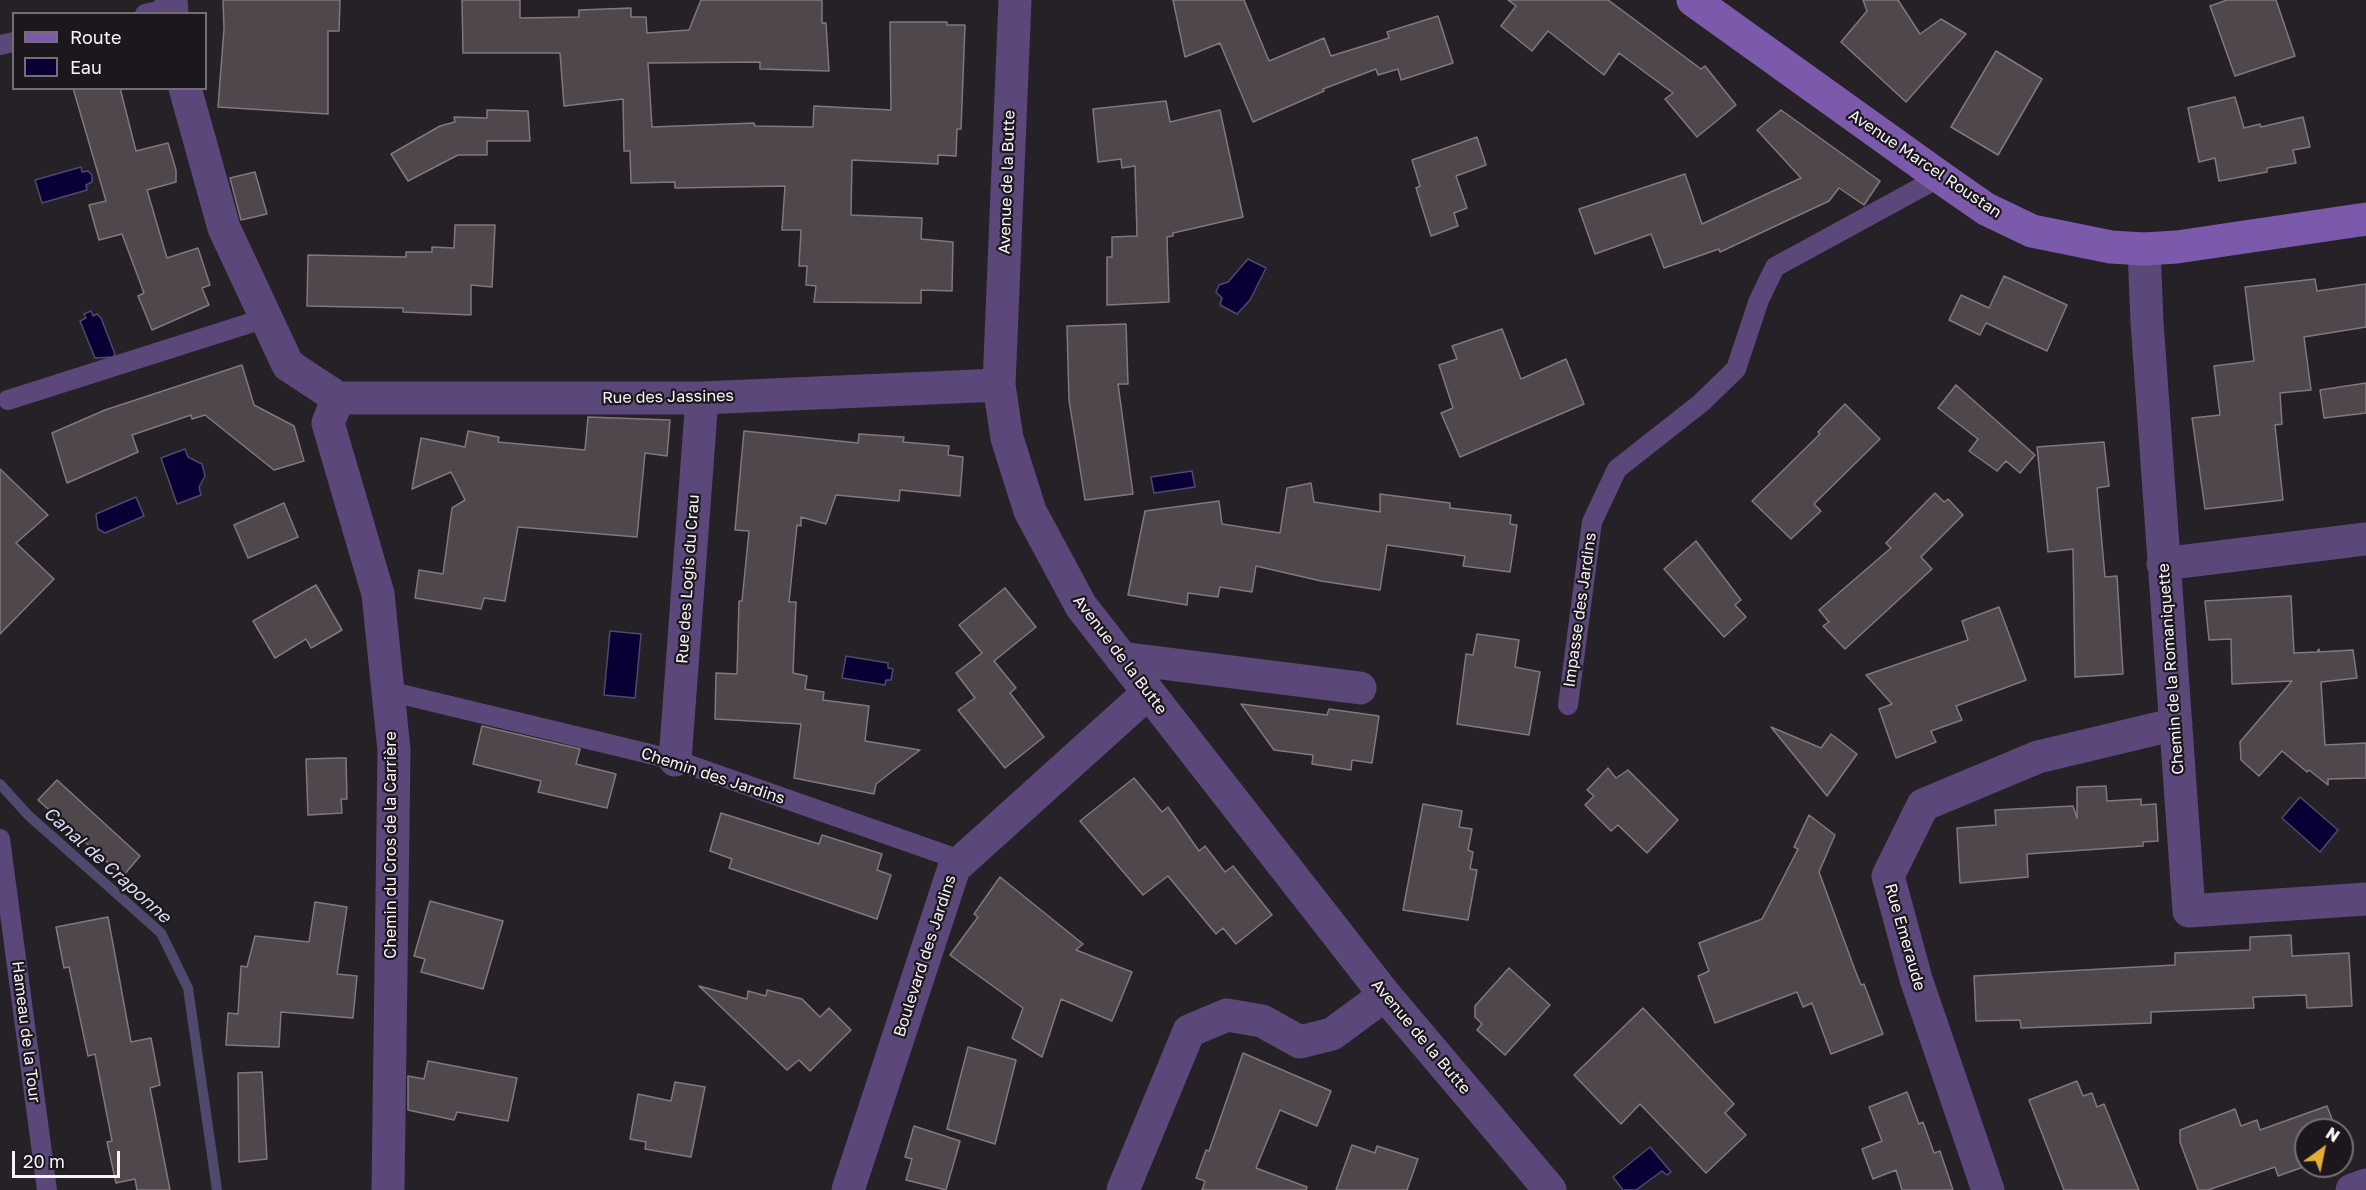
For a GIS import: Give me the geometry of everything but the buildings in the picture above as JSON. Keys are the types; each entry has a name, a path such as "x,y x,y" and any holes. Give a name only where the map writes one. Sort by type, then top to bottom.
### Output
{"main road":[{"name":"Avenue Marcel Roustan","path":"1693,0 1986,209 2032,231 2111,247 2144,249 2177,247 2366,219"}],"street":[{"name":"Avenue de la Butte","path":"1015,0 999,385 1007,438 1030,511 1081,606 1385,995 1550,1190"},
{"path":"186,90 224,228 288,365 338,398"},
{"name":"Chemin de la Romaniquette","path":"2144,249 2163,564 2189,911 2366,899"},
{"name":"Rue des Jassines","path":"338,398 702,398 999,385"},
{"name":"Chemin du Cros de la Carrière","path":"338,398 328,423 378,594 394,750 388,1190"},
{"name":"Rue des Logis du Crau","path":"675,760 702,398"},
{"path":"2163,564 2366,539"},
{"path":"1121,658 1360,688"},
{"name":"Boulevard des Jardins","path":"848,1190 954,868 1148,693"},
{"name":"Rue Emeraude","path":"1988,1190 1917,979 1888,876 1923,805 2038,757 2176,724"},
{"path":"1123,1190 1189,1031 1227,1015 1262,1021 1300,1042 1332,1034 1385,995"},
{"path":"2352,1190 2366,1185"}],"lane":[{"name":"Impasse des Jardins","path":"1568,705 1592,522 1617,469 1701,403 1736,369 1759,300 1775,267 1940,177"},
{"path":"8,400 266,318"},
{"name":"Chemin des Jardins","path":"388,691 675,760 963,861"},
{"name":"Hameau de la Tour","path":"0,839 47,1190"}],"water":[{"path":"81,167 82,172 88,171 92,175 92,182 86,185 87,190 42,203 35,180"},
{"path":"1248,259 1266,268 1250,300 1237,314 1220,305 1222,298 1216,292 1219,285 1228,282"},
{"path":"91,311 93,316 97,314 101,318 115,354 113,357 95,358 80,321 86,318 84,314"},
{"path":"185,449 188,457 202,464 205,476 199,487 201,495 177,504 161,458"},
{"path":"1192,471 1195,487 1154,493 1151,477"},
{"path":"136,497 144,516 105,533 98,529 96,514"},
{"path":"610,631 641,634 635,698 604,695"},
{"path":"846,656 888,663 888,668 893,669 891,680 886,680 885,685 842,678"},
{"path":"2300,797 2338,830 2320,852 2282,818"},
{"path":"1650,1147 1671,1172 1667,1175 1662,1171 1636,1190 1623,1190 1613,1177"}],"waterway":[{"name":"Canal de Craponne","path":"0,784 28,815 161,933 188,988 217,1190"}]}
